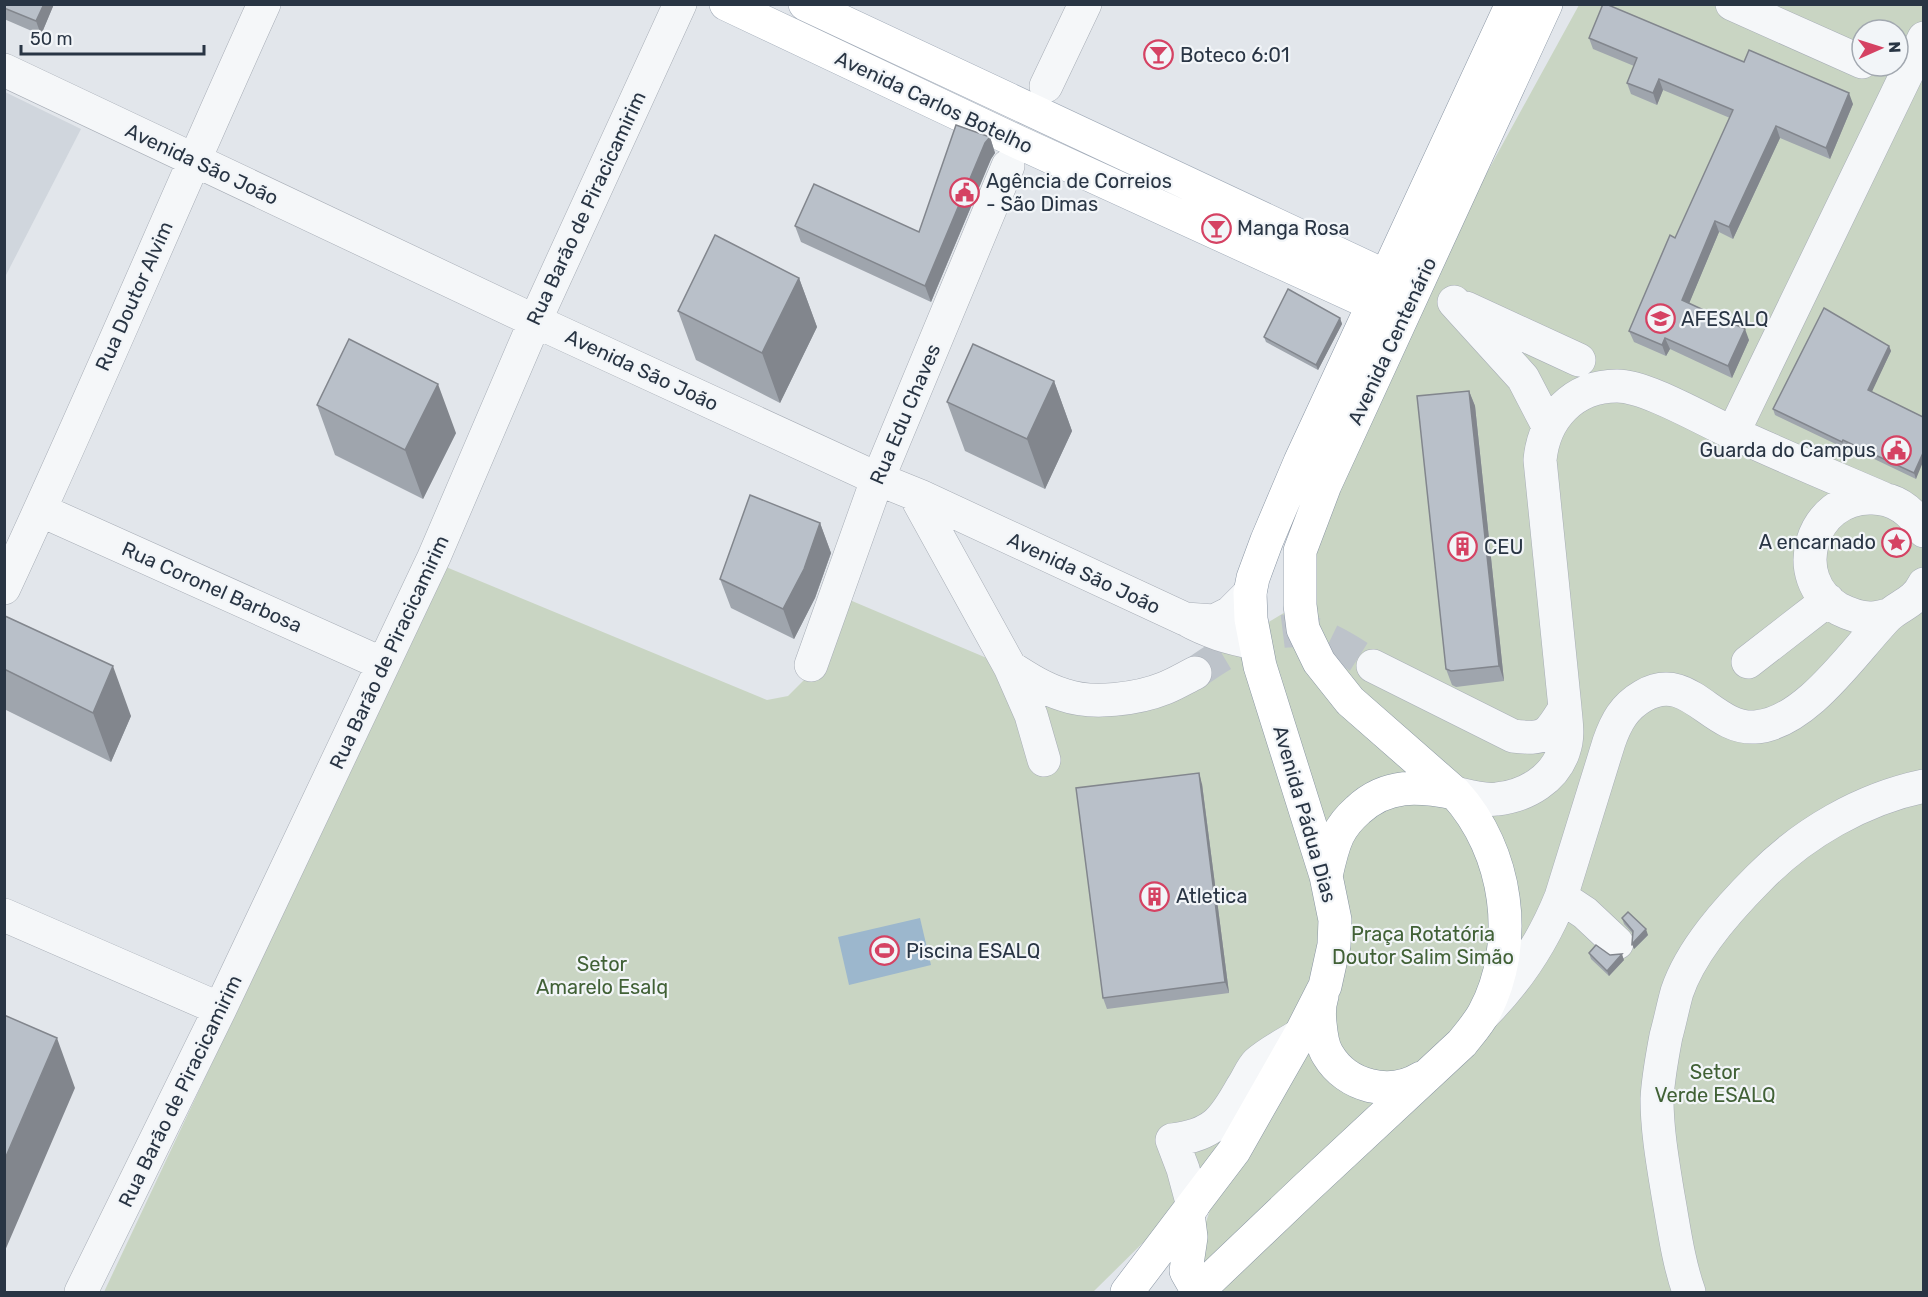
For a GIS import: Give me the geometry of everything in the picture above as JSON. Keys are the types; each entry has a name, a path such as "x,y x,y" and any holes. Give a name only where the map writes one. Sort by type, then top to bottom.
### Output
{"main road":[{"name":"Avenida Carlos Botelho","path":"726,4 1372,304"},
{"name":"Avenida Carlos Botelho","path":"805,4 1416,290"},
{"name":"Avenida Centenário","path":"1372,304 1512,4"},
{"name":"Avenida Centenário","path":"1455,794 1350,701 1315,656 1303,629 1300,605 1300,551 1325,485 1546,4"},
{"name":"Avenida Pádua Dias","path":"1128,1293 1234,1151 1325,986 1334,945 1335,920 1326,876 1255,643 1250,593 1266,540 1372,304"},
{"path":"1191,1210 1191,1237 1186,1271 1198,1292 1462,1043 1483,1015 1493,992 1506,940 1505,912 1492,853 1469,808 1455,794 1406,787 1393,789 1372,799 1349,818 1339,833 1326,876"},
{"path":"1325,986 1319,1003 1321,1036 1327,1054 1338,1068 1352,1078 1381,1089 1411,1084 1431,1072"}],"street":[{"name":"Rua Doutor Alvim","path":"4,588 264,4"},
{"name":"Rua Barão de Piracicamirim","path":"81,1293 220,1009 434,557 534,321 680,4"},
{"path":"1046,86 1085,4"},
{"path":"1732,4 1850,57"},
{"path":"1733,433 1913,85 1923,38"},
{"name":"Avenida São João","path":"4,70 534,321 878,479 920,496 1185,619 1205,631 1226,638 1255,643"},
{"path":"1898,78 1913,85"},
{"name":"Rua Edu Chaves","path":"811,665 878,479 1008,166"},
{"path":"1548,426 1523,378 1454,302 1579,360"},
{"path":"1455,794 1496,800 1529,790 1545,779 1557,764 1564,749 1566,721 1540,460 1542,443 1548,426 1559,411 1585,392 1601,387 1619,386 1645,391 1902,508 1916,517 1923,531"},
{"path":"920,496 919,502 1010,667 1031,715 1044,760"},
{"path":"1902,508 1862,498 1842,503 1827,516 1815,532 1810,551 1811,571 1819,590 1828,600 1850,614 1869,618 1888,615 1906,606 1922,589"},
{"name":"Rua Coronel Barbosa","path":"40,510 383,664"},
{"name":"Avenida São João","path":"1185,619 1214,621 1230,613 1250,593"},
{"path":"1748,662 1828,600"},
{"path":"1483,1015 1504,994 1534,953 1552,919 1561,897 1606,751 1615,726 1627,707 1653,690 1668,688 1684,692 1724,719 1746,727 1766,725 1787,716 1814,697 1838,674 1888,615"},
{"path":"1373,666 1514,736 1533,738 1547,733 1566,721"},
{"path":"1010,667 1036,683 1065,696 1093,701 1129,697 1164,689 1195,673"},
{"path":"1566,721 1606,751"},
{"path":"1689,1293 1681,1268 1663,1161 1657,1099 1662,1056 1678,990 1688,968 1715,927 1773,863 1838,818 1894,792 1923,786"},
{"path":"1561,897 1585,913 1617,943"},
{"path":"4,915 220,1009"},
{"path":"1191,1210 1183,1169 1172,1140 1204,1132 1220,1122 1256,1064 1300,1035"}],"shaded area":[{"path":"5,92 81,129 5,277"}],"green space":[{"name":"Setor Amarelo Esalq","path":"1579,5 1923,5 1923,1292 1199,1292 1189,1273 1211,1207 1233,1154 1093,1292 104,1292 446,567 767,700 788,696 807,677 845,598 1069,693 1089,698 1190,669 1297,605 1297,583 1438,262"}],"water":[{"name":"Piscina ESALQ","path":"920,918 931,965 849,985 838,937"}],"building":[{"path":"4,4 44,4 36,21 4,8"},
{"path":"1603,4 1744,62 1749,50 1849,93 1826,148 1776,126 1729,227 1715,221 1682,300 1745,329 1728,366 1665,338 1662,345 1629,331 1670,235 1675,238 1733,110 1659,79 1653,93 1627,83 1637,58 1589,38"},
{"path":"956,125 990,137 985,143 925,286 795,226 814,184 919,232"},
{"path":"715,235 799,278 762,353 678,311"},
{"path":"1288,289 1340,318 1316,365 1264,337"},
{"path":"1824,308 1889,346 1868,390 1923,417 1923,453 1914,473 1773,409"},
{"path":"349,339 438,384 405,450 317,405"},
{"path":"973,344 1054,381 1027,439 947,402"},
{"name":"CEU","path":"1469,391 1499,666 1451,671 1446,669 1417,396"},
{"path":"750,495 820,523 804,569 783,609 720,579"},
{"path":"5,616 113,666 93,713 4,669"},
{"name":"Atletica","path":"1199,773 1225,982 1103,998 1076,788"},
{"path":"1628,912 1646,929 1632,944 1633,931 1622,918"},
{"path":"1596,945 1610,955 1622,954 1607,971 1589,953"},
{"path":"4,1015 57,1038 4,1161"}],"tunnel":[{"path":"1195,673 1238,646 1270,634 1287,631 1304,631 1320,636 1373,666"}],"place":[{"name":"Boteco 6:01","path":"1159,55"},
{"name":"Agência de Correios - São Dimas","path":"965,193"},
{"name":"Manga Rosa","path":"1216,228"},
{"name":"AFESALQ","path":"1660,319"},
{"name":"Guarda do Campus","path":"1897,450"},
{"name":"A encarnado","path":"1897,542"},
{"name":"CEU","path":"1463,547"},
{"name":"Atletica","path":"1155,896"},
{"name":"Piscina ESALQ","path":"885,951"}],"park label":[{"name":"Praça Rotatória Doutor Salim Simão","path":"1423,946"},
{"name":"Setor Verde ESALQ","path":"1715,1084"}]}
